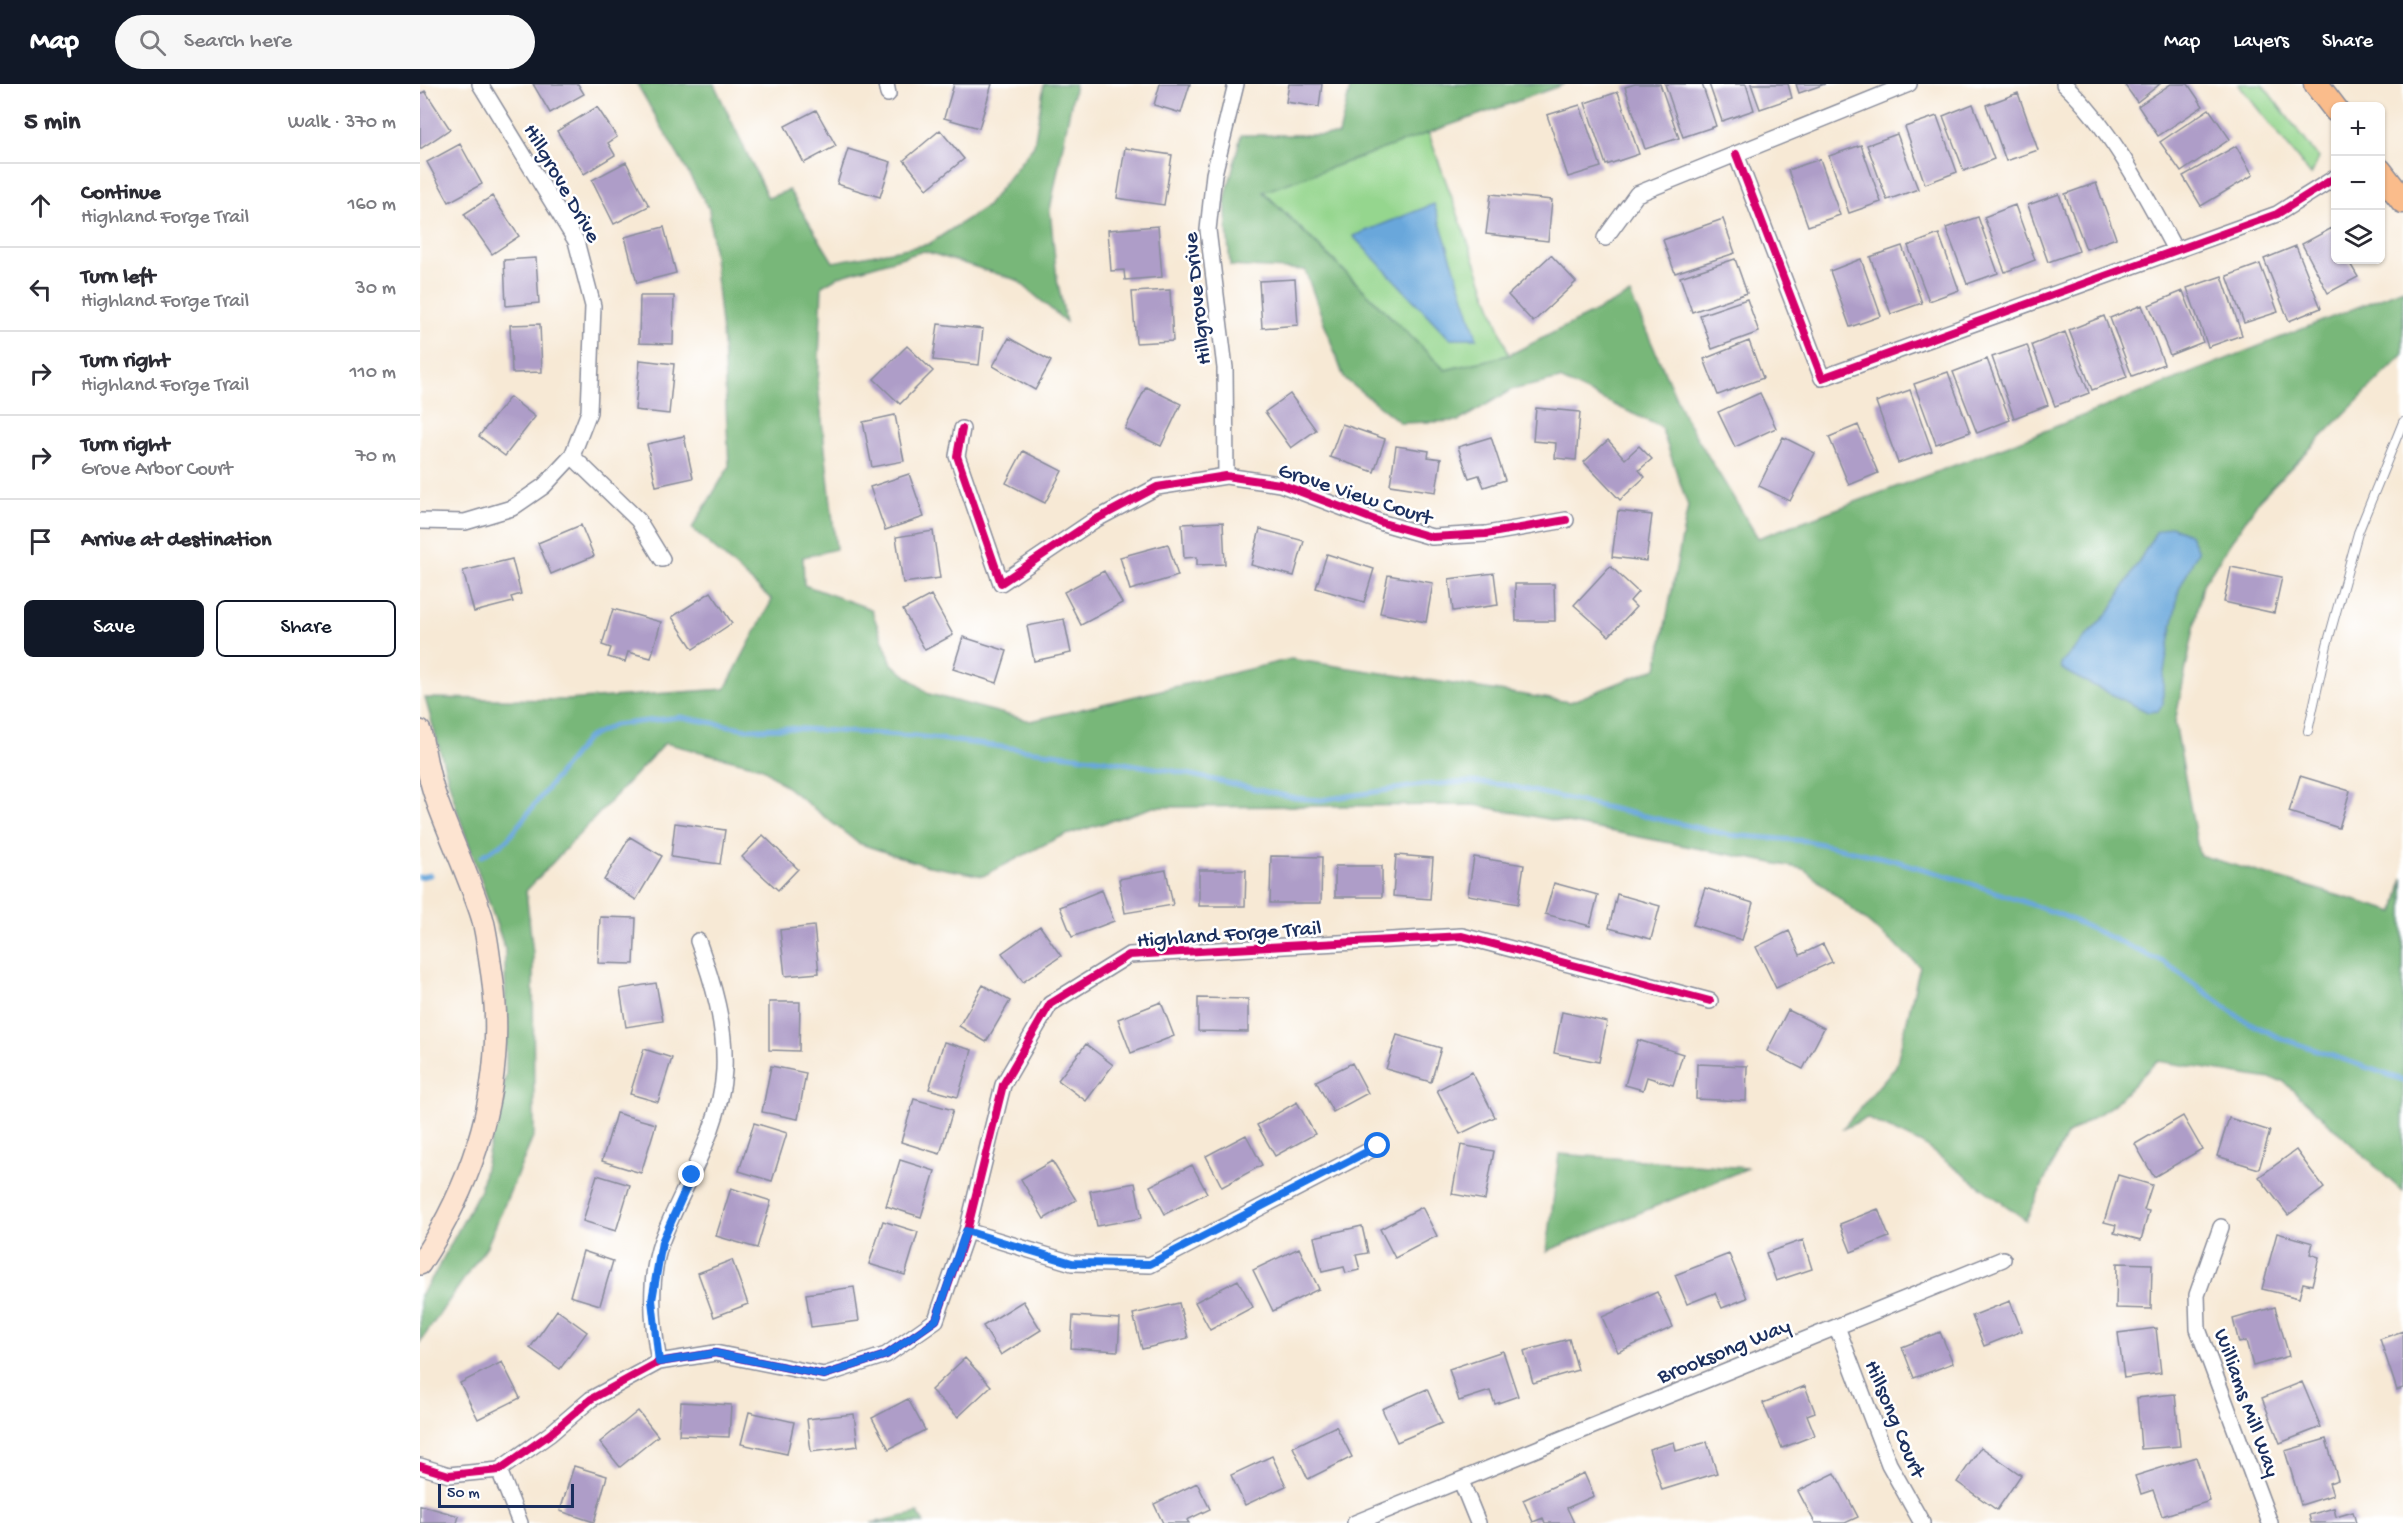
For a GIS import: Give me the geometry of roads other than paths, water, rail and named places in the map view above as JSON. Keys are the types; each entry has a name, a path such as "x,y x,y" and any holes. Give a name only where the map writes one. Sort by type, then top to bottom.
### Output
{"main road":[{"path":"2316,84 2331,104"},
{"path":"2385,178 2403,201"}],"street":[{"name":"Hillgrove Drive","path":"420,521 465,522 512,508 544,486 572,456 589,412 593,306 576,241 480,84"},
{"name":"Hillgrove Drive","path":"1226,476 1225,368 1209,230 1214,174 1236,84"},
{"path":"1605,238 1637,194 1909,84"},
{"path":"2064,84 2080,99 2141,186 2175,250"},
{"path":"1736,154 1822,378 2277,214 2331,180"},
{"name":"Grove View Court","path":"962,429 957,456 1000,583 1093,521 1157,487 1226,476 1280,484 1383,523 1432,537 1486,534 1566,520"},
{"path":"572,456 638,520 662,559"},
{"path":"420,731 435,796 483,918 496,997 496,1060 488,1111 474,1162 441,1232 420,1264"},
{"name":"Highland Forge Trail","path":"420,1466 448,1475 499,1470 550,1434 591,1399 659,1362 715,1353 824,1375 886,1355 936,1320 966,1231 1003,1085 1050,1004 1129,956 1462,936 1710,1001"},
{"path":"659,1362 652,1300 662,1242 708,1132 721,1093 724,1069 720,1022 714,991 698,941"},
{"path":"966,1231 1072,1263 1150,1264 1378,1146"},
{"name":"Williams Mill Way","path":"2221,1227 2197,1295 2198,1329 2270,1523"},
{"name":"Brooksong Way","path":"1355,1523 2003,1259"},
{"name":"Hillsong Court","path":"1837,1327 1889,1464 1922,1523"},
{"path":"499,1470 520,1523"},
{"path":"1461,1481 1479,1523"}],"lane":[{"path":"2308,731 2327,645 2358,533 2403,422"}],"water":[{"path":"1434,204 1477,338 1449,338 1353,236"},
{"path":"2171,526 2190,535 2198,551 2179,589 2163,677 2163,704 2158,711 2148,712 2074,676 2062,669 2061,664 2110,611 2156,532"}],"waterway":[{"path":"482,856 506,841 587,738 614,725 680,717 747,729 787,728 915,736 1092,758 1174,771 1296,798 1321,800 1422,785 1471,782 1506,785 1730,835 1808,841 1893,860 1964,881 2064,916 2167,964 2242,1019 2278,1037 2403,1080"},
{"path":"420,877 430,875"}]}
